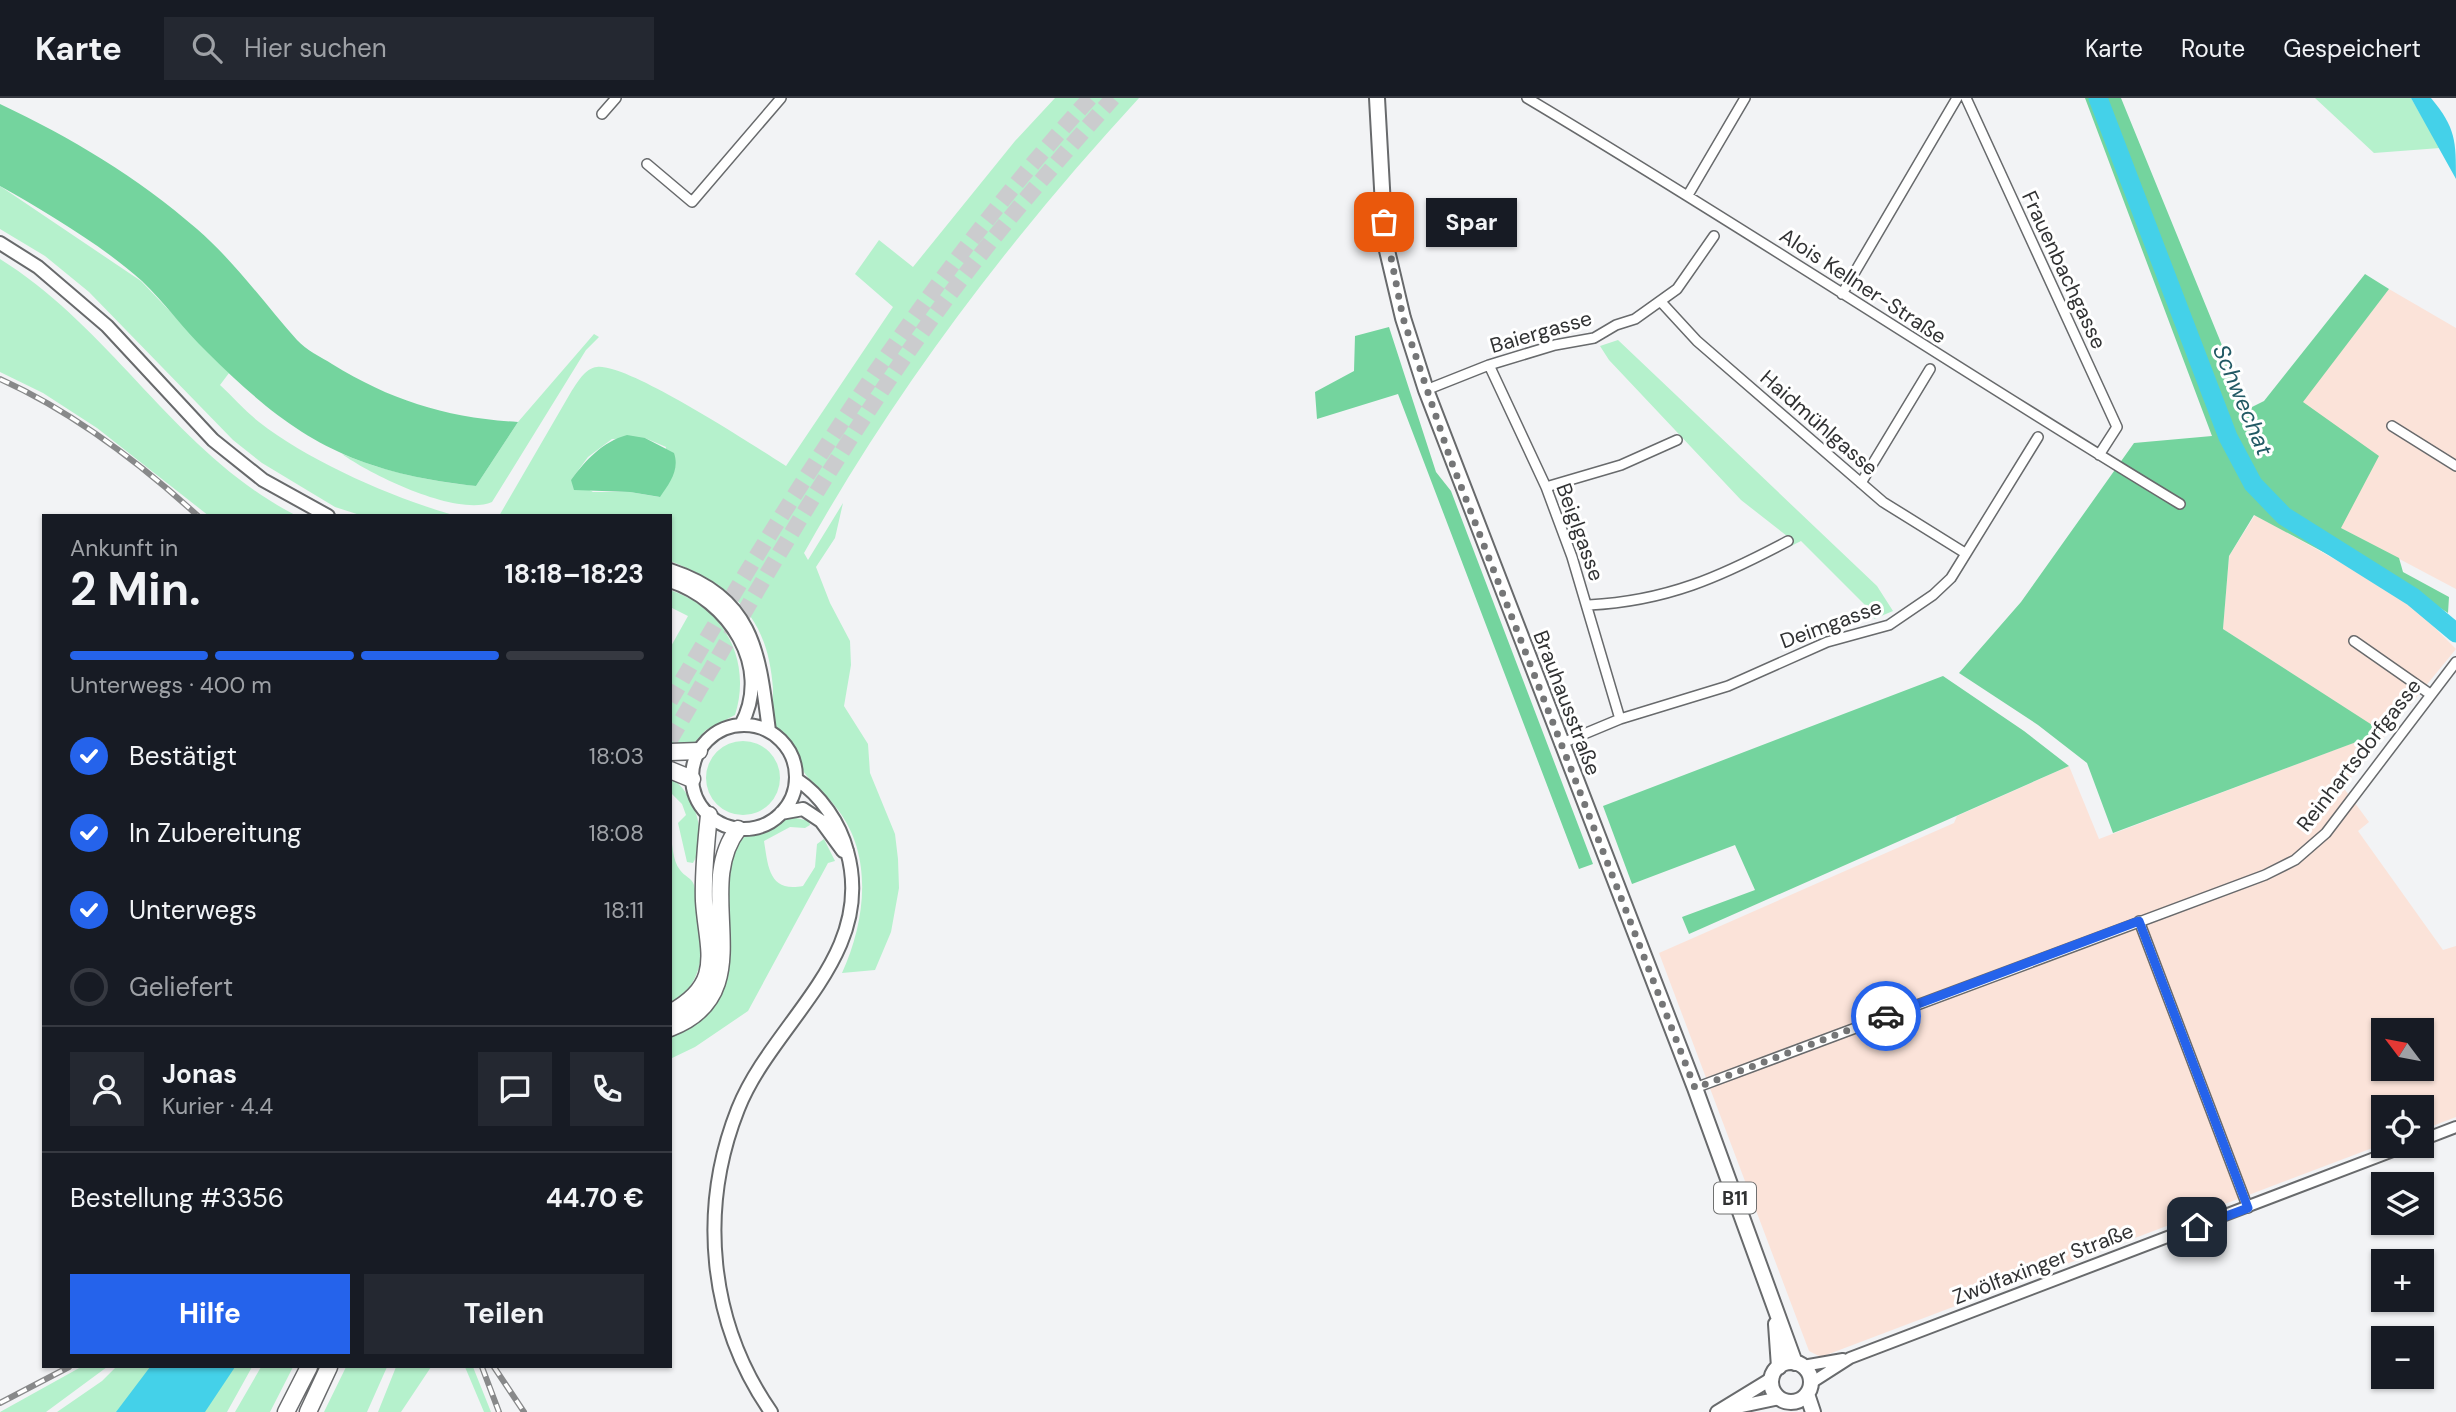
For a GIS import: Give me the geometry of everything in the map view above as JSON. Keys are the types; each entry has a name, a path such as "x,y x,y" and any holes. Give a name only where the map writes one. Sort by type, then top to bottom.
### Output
{"highway":[{"path":"672,751 699,751"},
{"path":"672,771 692,779"},
{"path":"672,1012 689,1001 701,986 710,967 712,947 705,904 704,873 709,815"},
{"path":"672,1027 700,1011 717,982 724,946 720,873 726,845 738,829"},
{"path":"286,1412 308,1368"},
{"path":"308,1412 329,1368"}],"main road":[{"name":"Brauhausstraße","path":"1377,98 1385,242 1403,318 1426,390 1560,744 1695,1088 1775,1308 1799,1364"},
{"path":"0,243 38,267 90,310 213,440 263,480 324,514"},
{"path":"672,571 727,601 742,620 755,646 769,731"},
{"path":"672,582 699,594 720,610 741,640 751,674 752,694 741,725"},
{"path":"741,725 756,725 769,731 790,751 796,779 794,794 781,813 764,825 738,829 722,824 700,804 692,779 699,751 718,732 741,725"},
{"path":"771,1412 738,1356 726,1318 714,1259 715,1209 721,1157 739,1107 762,1061 830,969 844,940 852,913 854,885 850,860 833,817 796,779"},
{"path":"781,813 803,810 821,821 850,860"},
{"name":"Brauhausstraße","path":"1775,1308 1775,1373"},
{"path":"1718,1412 1775,1373 1799,1364"},
{"name":"B11","path":"1799,1364 1809,1374 1813,1412"},
{"name":"B11","path":"1775,1373 1773,1390 1788,1404"},
{"path":"1718,1412 1788,1404 1800,1400 1809,1389"}],"street":[{"path":"602,114 616,98"},
{"path":"648,164 692,202 781,98"},
{"name":"Alois Kellner-Straße","path":"1527,98 1688,195 2099,456 2180,504"},
{"path":"1688,195 1745,98"},
{"path":"1842,294 1957,98"},
{"name":"Frauenbachgasse","path":"1966,98 2117,427 2099,456"},
{"name":"Baiergasse","path":"1426,390 1489,365 1555,345 1594,338 1662,303 1689,274 1714,236"},
{"name":"Haidmühlgasse","path":"1662,303 1697,341 1883,502 1965,553"},
{"name":"Beiglgasse","path":"1489,365 1546,487 1589,605 1620,719"},
{"path":"1861,483 1930,369"},
{"path":"2392,426 2456,466"},
{"name":"Deimgasse","path":"1560,744 1620,719 1728,686 1827,642 1889,625 1933,595 1951,578 2038,438"},
{"path":"1546,487 1621,466 1677,440"},
{"path":"1589,605 1624,603 1672,594 1708,582 1788,541"},
{"path":"2354,641 2430,694"},
{"name":"Reinhartsdorfgasse","path":"1695,1088 2265,875 2295,859 2326,833 2456,662"},
{"path":"2139,921 2248,1208"},
{"path":"2434,1135 2456,1127"},
{"name":"Zwölfaxinger Straße","path":"1799,1364 1850,1358 2375,1158"},
{"name":"Zwölfaxinger Straße","path":"1809,1389 1850,1358"}],"shaded area":[{"path":"2389,289 2456,328 2456,589 2341,528 2302,402"},
{"path":"2255,515 2406,599 2456,649 2343,787 2369,822 2358,831 2443,950 2456,946 2456,1117 2434,1125 2434,1095 2371,1095 2371,1149 1821,1357 1809,1351 1659,953 1954,823 1957,816 2069,766 2099,839 2382,732 2223,629 2229,556"}],"green space":[{"path":"1055,98 1139,98 1046,205 958,316 877,432 804,553 808,560 843,503 835,538 816,567 830,603 850,641 851,665 844,706 868,744 870,773 895,834 898,859 899,888 891,932 875,970 842,973 850,954 860,912 862,890 857,848 838,810 806,775 796,750 776,727 770,664 764,642 744,607 712,581 672,562 672,514 500,514 576,384 585,373 597,367 613,369 662,391 786,466 893,307 855,274 879,240 913,267 1015,141","holes":["645,438 666,447 659,497 630,492 593,492 571,480 588,457 612,439"]},
{"path":"2085,98 2121,98 2248,409 2264,401 2365,274 2389,289 2303,402 2379,456 2341,528 2399,558 2403,572 2449,597 2448,613 2384,572 2327,554 2254,515 2229,556 2223,629 2383,732 2113,833 2087,763 2038,725 1959,673 2021,602 2134,443 2212,436"},
{"path":"2315,98 2411,98 2440,148 2374,153"},
{"path":"0,104 103,160 174,210 224,255 297,340 314,353 354,377 399,398 444,412 518,422 476,486 432,480 359,460 298,429 268,408 207,352 150,289 127,268 74,230 0,186"},
{"path":"0,186 141,281 229,373 220,385 259,422 303,451 354,478 450,514 357,514 335,507 262,463 233,440 89,292 45,256 0,229"},
{"path":"0,259 40,288 77,320 216,460 254,490 294,514 206,514 97,428 43,393 0,372"},
{"path":"1389,327 1436,472 1451,491 1593,864 1579,869 1398,394 1317,419 1315,392 1354,371 1355,336"},
{"path":"594,334 599,337 586,350 492,502 477,505 458,504 437,499 393,482 342,454 408,475 476,486 518,422"},
{"path":"1618,340 1877,586 1893,611 1874,619 1872,612 1801,541 1791,546 1787,536 1741,500 1609,360 1600,346"},
{"path":"627,435 645,438 674,453 675,471 660,497 630,492 574,490 571,480 589,459 602,447"},
{"path":"672,591 689,598 706,610 730,639 740,675 739,695 735,715 706,730 693,744 672,745 672,644 688,616 672,608"},
{"path":"1943,676 2024,731 2069,766 1689,934 1682,917 1755,890 1735,845 1632,884 1603,806"},
{"path":"750,741 770,751 778,764 778,792 770,805 757,813 736,815 716,805 708,792 706,771 716,751 729,743"},
{"path":"672,779 686,794 697,816 700,841 693,863 687,862 678,823 686,815 682,804 672,794"},
{"path":"792,817 809,821 810,825 805,828 790,827 764,841 772,876 783,885 803,886 815,867 817,844 824,839 835,861 828,863 748,1011 695,1047 672,1058 672,1032 693,1021 727,859 742,838"},
{"path":"672,844 677,866 694,885 701,918 702,951 699,967 684,994 672,1003"},
{"path":"79,1368 106,1368 46,1412 0,1412"},
{"path":"115,1368 251,1368 227,1412 57,1412 102,1381"},
{"path":"260,1368 292,1368 270,1412 235,1412"},
{"path":"346,1368 387,1368 367,1412 324,1412"},
{"path":"396,1368 430,1368 401,1412 378,1412"},
{"path":"465,1368 473,1368 491,1412 484,1412"}],"water":[{"path":"2411,98 2431,98 2450,127 2455,145 2456,179"},
{"path":"149,1368 234,1368 205,1412 116,1412"}],"waterway":[{"name":"Schwechat","path":"2098,98 2228,437 2253,484 2284,516 2413,597 2456,633"}],"tunnel":[{"path":"672,698 765,543 864,389 972,240 1029,168 1090,98"},
{"path":"672,737 814,496 906,355 1006,223 1113,98"}],"railway":[{"path":"0,379 53,407 104,440 152,476 196,514"},
{"path":"0,1403 67,1368"},
{"path":"482,1368 499,1412"},
{"path":"495,1368 524,1412"}],"way so far":[{"path":"1384,222 1385,242 1403,318 1450,458 1695,1088 1886,1016"}],"place":[{"name":"Spar","path":"1384,222"}],"route":[{"path":"1886,1016 2139,921 2248,1208 2197,1227"}]}
